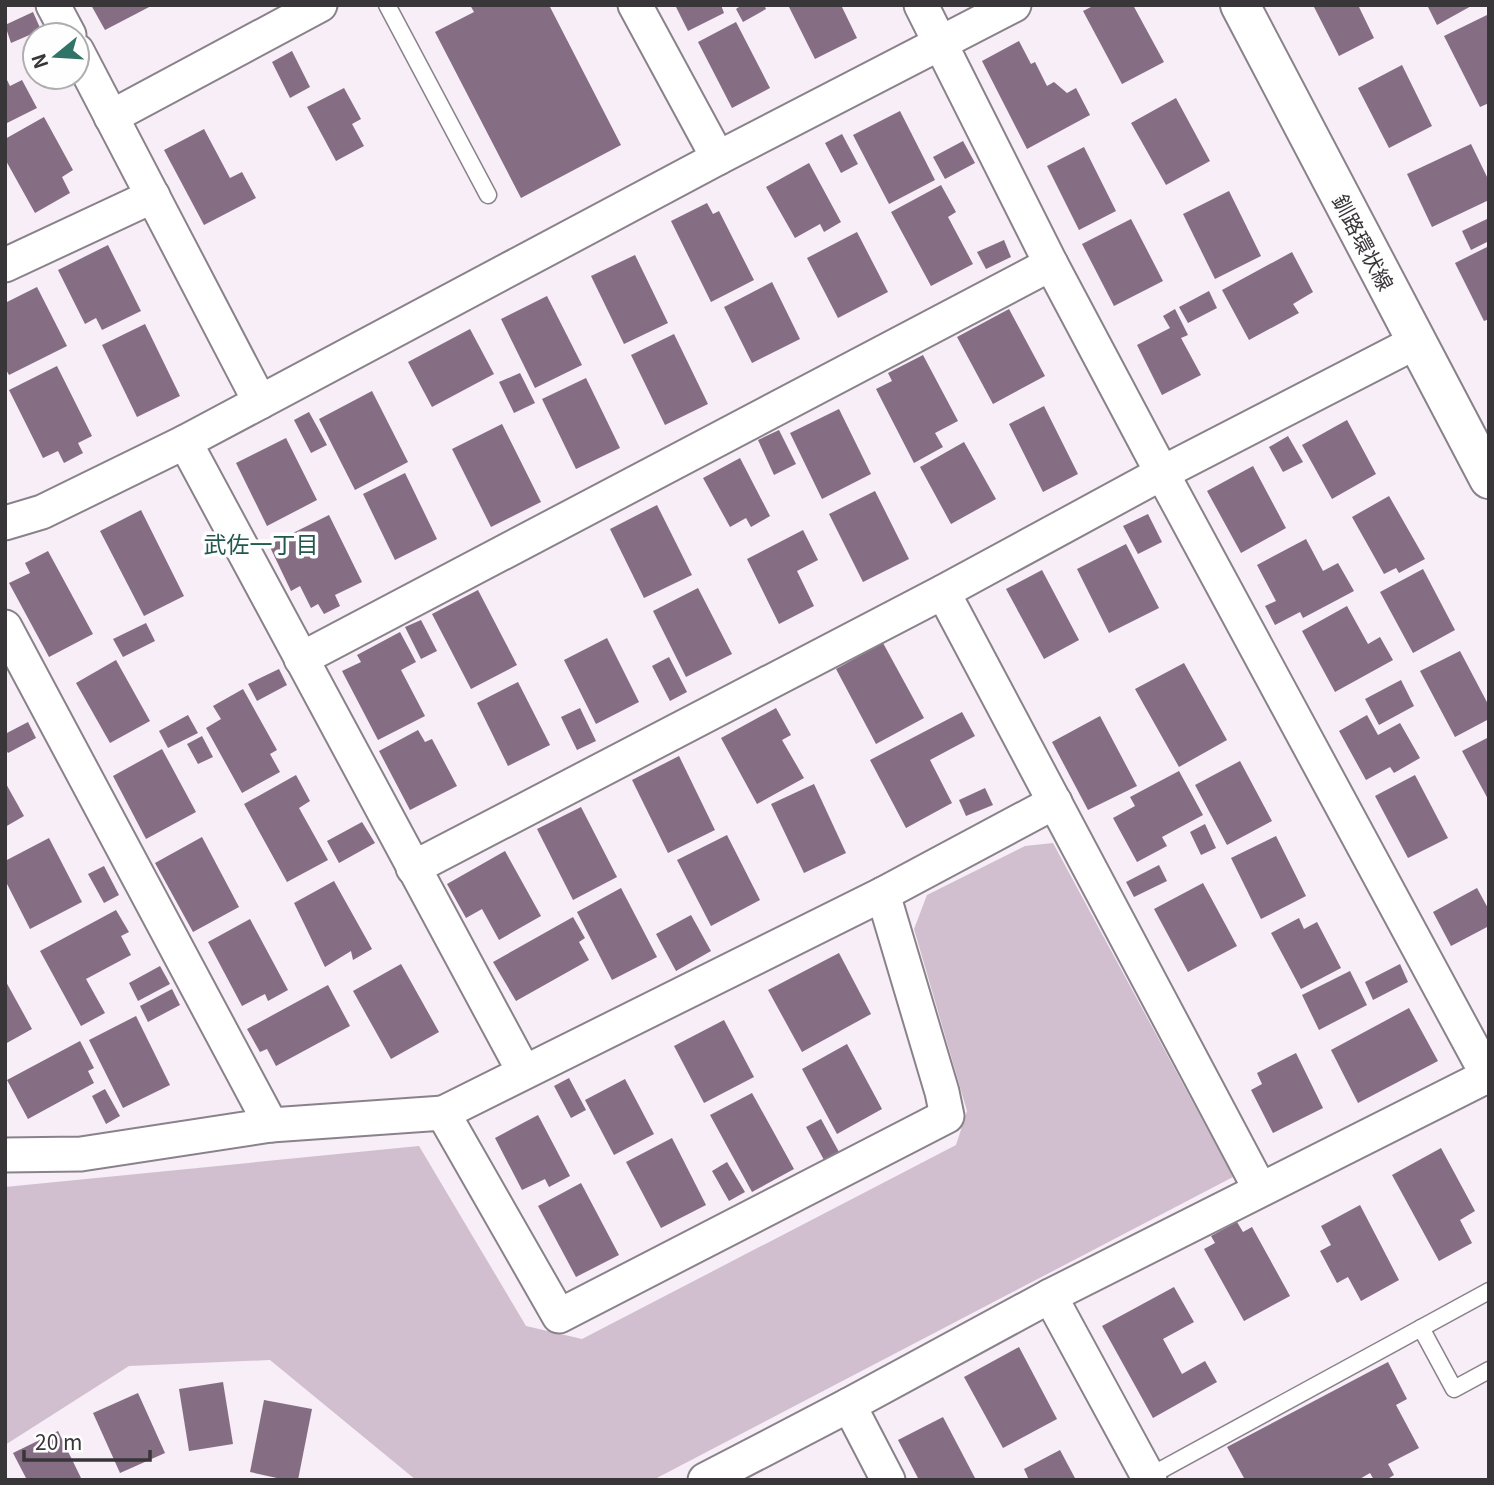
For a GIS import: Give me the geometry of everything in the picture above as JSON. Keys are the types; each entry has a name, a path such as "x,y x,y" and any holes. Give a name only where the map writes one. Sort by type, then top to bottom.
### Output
{"street":[{"path":"53,5 62,21"},
{"path":"111,117 320,5"},
{"path":"635,5 718,158"},
{"path":"705,1480 1050,1296 1488,1076 1051,264 921,5"},
{"path":"5,523 41,512 185,442 718,158 1014,5"},
{"name":"釧路環状線","path":"1240,5 1489,479"},
{"path":"91,78 260,402"},
{"path":"5,265 153,196"},
{"path":"301,659 1051,264"},
{"path":"413,868 1416,342"},
{"path":"185,442 524,1072"},
{"path":"943,592 1260,1189"},
{"path":"5,627 271,1125"},
{"path":"5,1155 81,1154 271,1125 443,1113 883,894 1055,802"},
{"path":"443,1113 559,1316 947,1116 883,894"},
{"path":"1050,1296 1149,1478"},
{"path":"849,1405 888,1480"}],"lane":[{"path":"387,5 488,195"},
{"path":"1149,1478 1489,1292"},
{"path":"1421,1328 1454,1389 1489,1370"}],"shaded area":[{"path":"1053,843 1233,1177 653,1480 416,1480 270,1360 129,1366 5,1445 5,1187 419,1146 526,1326 582,1339 956,1145 967,1111 914,929 927,895 1025,846"}],"building":[{"path":"91,5 153,5 105,30"},
{"path":"470,5 549,5 621,145 521,198 435,32 474,12"},
{"path":"675,5 721,5 724,13 688,31"},
{"path":"742,5 764,5 766,9 743,22 736,9"},
{"path":"788,5 841,5 857,38 815,59"},
{"path":"1095,5 1133,5 1164,62 1122,84 1083,11"},
{"path":"1313,5 1358,5 1374,38 1339,56"},
{"path":"1427,5 1473,5 1437,25"},
{"path":"33,12 37,21 21,21 21,39 11,43 5,25"},
{"path":"1487,15 1489,103 1480,107 1444,36"},
{"path":"736,22 770,88 732,108 698,42"},
{"path":"1019,41 1031,64 1035,62 1047,86 1054,82 1067,93 1076,88 1090,115 1027,149 982,61"},
{"path":"292,51 310,87 290,98 272,62"},
{"path":"1402,65 1432,126 1389,148 1358,88"},
{"path":"5,76 10,86 21,80 21,91 28,91 37,108 5,124"},
{"path":"344,88 361,119 352,124 364,146 336,161 307,107"},
{"path":"1176,98 1210,161 1166,185 1131,123"},
{"path":"900,111 935,180 889,204 853,135"},
{"path":"44,117 73,170 62,177 70,193 35,213 5,159 5,139"},
{"path":"204,129 230,178 242,172 256,198 204,225 164,150"},
{"path":"842,134 858,164 841,173 825,143"},
{"path":"963,141 975,163 945,179 933,157"},
{"path":"1471,144 1489,181 1489,200 1432,227 1407,174"},
{"path":"1084,147 1116,211 1079,230 1047,166"},
{"path":"809,163 841,222 824,232 820,224 795,238 766,187"},
{"path":"941,185 956,212 948,217 973,264 931,286 891,212"},
{"path":"1229,191 1261,256 1215,279 1183,214"},
{"path":"707,203 713,214 719,211 754,280 711,302 671,221"},
{"path":"1489,218 1489,241 1471,250 1462,231"},
{"path":"1131,219 1163,281 1114,306 1082,244"},
{"path":"857,232 888,292 838,318 807,258"},
{"path":"1004,240 1011,257 986,269 977,252"},
{"path":"108,245 141,311 102,330 96,318 85,324 58,270"},
{"path":"1489,246 1489,319 1484,321 1455,263"},
{"path":"1292,252 1313,292 1293,304 1299,313 1249,340 1222,290"},
{"path":"635,255 668,323 624,344 591,276"},
{"path":"772,282 800,339 752,363 724,307"},
{"path":"37,287 67,346 9,375 5,368 5,303"},
{"path":"1209,291 1217,308 1188,323 1179,307"},
{"path":"547,296 582,365 535,388 501,319"},
{"path":"1009,309 1045,376 993,404 957,337"},
{"path":"1175,309 1188,335 1181,338 1201,375 1162,395 1137,345 1170,328 1163,316"},
{"path":"145,324 180,396 137,417 102,345"},
{"path":"470,329 494,374 432,407 408,362"},
{"path":"674,334 708,404 665,425 631,355"},
{"path":"923,355 958,421 935,433 943,447 914,463 876,389 892,381 888,373"},
{"path":"57,366 92,436 78,443 83,453 64,463 58,451 43,458 9,390"},
{"path":"520,373 535,403 514,413 499,382"},
{"path":"586,378 620,448 576,469 542,399"},
{"path":"372,391 408,462 355,490 319,419"},
{"path":"1044,406 1078,474 1043,492 1009,424"},
{"path":"839,409 871,474 822,499 790,433"},
{"path":"309,412 327,445 311,453 294,420"},
{"path":"1347,420 1376,474 1332,499 1302,445"},
{"path":"502,424 541,502 491,527 452,449"},
{"path":"779,430 796,464 774,475 758,440"},
{"path":"1288,436 1303,462 1283,472 1269,447"},
{"path":"286,438 317,500 267,526 236,463"},
{"path":"964,442 996,499 951,524 920,467"},
{"path":"740,458 770,516 751,527 746,518 730,527 703,478"},
{"path":"1253,466 1286,528 1241,553 1207,491"},
{"path":"405,473 437,539 395,560 363,494"},
{"path":"875,491 909,559 863,582 829,514"},
{"path":"1389,496 1425,559 1399,573 1396,568 1384,574 1352,517"},
{"path":"657,505 692,575 644,598 610,529"},
{"path":"141,510 184,596 144,616 100,531"},
{"path":"1148,514 1162,542 1138,554 1123,526"},
{"path":"329,515 362,582 335,595 340,606 324,614 318,604 311,608 300,586 291,591 269,545"},
{"path":"803,530 818,560 797,571 814,606 779,624 747,559"},
{"path":"1306,539 1323,571 1338,563 1354,591 1303,618 1300,612 1275,625 1265,606 1276,601 1257,565"},
{"path":"1126,544 1159,608 1109,633 1077,569"},
{"path":"48,551 93,634 49,657 9,583 30,573 25,563"},
{"path":"1423,569 1455,630 1413,653 1380,592"},
{"path":"1042,570 1079,640 1044,659 1006,589"},
{"path":"698,588 732,654 686,677 653,611"},
{"path":"478,590 517,665 471,689 432,614"},
{"path":"1347,606 1368,644 1380,637 1393,660 1335,692 1302,631"},
{"path":"421,620 437,651 421,659 405,627"},
{"path":"146,623 155,641 123,657 113,639"},
{"path":"400,632 416,662 401,670 425,716 378,740 342,671 361,662 357,655"},
{"path":"607,638 639,702 596,724 564,660"},
{"path":"883,643 924,718 876,744 836,669"},
{"path":"1460,651 1489,706 1489,719 1455,737 1420,671"},
{"path":"669,657 687,692 670,701 652,666"},
{"path":"116,660 150,721 110,743 76,683"},
{"path":"1184,663 1227,740 1179,767 1135,689"},
{"path":"279,669 287,685 257,701 248,684"},
{"path":"1401,680 1414,706 1379,725 1365,699"},
{"path":"518,682 550,745 508,766 477,703"},
{"path":"243,689 277,750 270,754 280,772 242,793 206,728 221,719 213,706"},
{"path":"580,708 596,741 577,750 561,717"},
{"path":"776,708 791,735 782,740 804,778 757,804 721,738"},
{"path":"962,712 975,736 930,760 952,803 906,828 870,760"},
{"path":"188,715 198,733 168,748 159,731"},
{"path":"1367,715 1378,735 1400,723 1420,758 1394,773 1390,767 1366,780 1339,731"},
{"path":"1100,716 1137,786 1088,810 1052,742"},
{"path":"28,722 36,738 8,753 5,748 5,734"},
{"path":"418,730 425,742 432,739 457,786 410,810 379,751"},
{"path":"202,736 213,757 198,764 187,744"},
{"path":"1489,737 1489,801 1462,751"},
{"path":"162,749 196,812 146,839 113,776"},
{"path":"679,756 715,830 668,853 632,780"},
{"path":"1240,761 1272,821 1227,845 1195,785"},
{"path":"1179,771 1203,815 1162,837 1167,846 1137,862 1113,818 1135,806 1130,797"},
{"path":"296,775 310,801 299,808 328,860 287,882 244,804"},
{"path":"1415,775 1448,838 1408,858 1375,796"},
{"path":"5,782 24,816 5,827"},
{"path":"814,784 846,853 804,873 771,804"},
{"path":"985,788 993,805 966,816 959,800"},
{"path":"581,807 617,877 573,900 537,829"},
{"path":"362,822 375,843 339,863 327,841"},
{"path":"1205,824 1216,848 1201,855 1190,832"},
{"path":"727,835 760,900 711,926 677,860"},
{"path":"1276,836 1306,896 1261,919 1231,858"},
{"path":"202,837 239,907 193,932 155,863"},
{"path":"49,838 82,902 30,929 5,880 5,861"},
{"path":"505,851 541,916 499,940 482,909 466,918 447,884"},
{"path":"1159,865 1167,881 1134,897 1126,882"},
{"path":"104,866 119,895 104,903 88,874"},
{"path":"334,881 372,949 353,960 351,951 325,967 294,903"},
{"path":"1203,883 1237,946 1188,972 1154,909"},
{"path":"621,888 657,957 612,980 577,912"},
{"path":"1477,888 1489,910 1489,926 1451,946 1433,912"},
{"path":"116,910 129,932 121,936 131,955 86,979 105,1013 81,1026 40,951"},
{"path":"691,915 711,951 676,971 656,934"},
{"path":"573,917 585,938 579,942 589,960 516,1001 493,962"},
{"path":"1299,918 1304,929 1317,922 1341,968 1301,989 1271,933"},
{"path":"250,919 288,990 268,1001 265,994 242,1006 208,942"},
{"path":"839,953 871,1014 802,1052 768,990"},
{"path":"401,964 439,1032 391,1059 353,991"},
{"path":"1400,964 1408,982 1373,1000 1365,982"},
{"path":"160,966 170,984 138,1001 129,983"},
{"path":"1350,971 1367,1005 1319,1030 1302,995"},
{"path":"5,980 32,1029 5,1044"},
{"path":"328,985 350,1026 276,1066 267,1049 260,1052 247,1029"},
{"path":"172,989 180,1005 148,1022 140,1006"},
{"path":"1409,1008 1438,1061 1358,1103 1331,1050"},
{"path":"136,1016 170,1085 123,1108 89,1040"},
{"path":"724,1020 754,1077 704,1103 674,1046"},
{"path":"80,1041 94,1068 88,1071 94,1083 28,1119 7,1080"},
{"path":"847,1044 882,1109 837,1134 802,1069"},
{"path":"1296,1053 1323,1108 1273,1133 1251,1090 1262,1084 1257,1073"},
{"path":"569,1078 586,1110 571,1118 554,1086"},
{"path":"625,1079 654,1134 614,1155 585,1100"},
{"path":"105,1089 120,1116 106,1124 92,1096"},
{"path":"752,1093 794,1169 752,1192 710,1115"},
{"path":"538,1115 570,1176 549,1187 545,1179 522,1190 495,1138"},
{"path":"821,1119 839,1152 824,1160 806,1127"},
{"path":"672,1138 706,1205 661,1228 626,1162"},
{"path":"1441,1148 1475,1211 1460,1220 1472,1243 1439,1261 1392,1175"},
{"path":"727,1162 745,1192 729,1201 712,1171"},
{"path":"581,1183 619,1255 576,1277 538,1206"},
{"path":"1360,1205 1399,1280 1361,1301 1348,1277 1337,1283 1320,1251 1331,1245 1321,1226"},
{"path":"1237,1222 1243,1232 1252,1227 1290,1296 1244,1321 1204,1249 1215,1243 1211,1236"},
{"path":"1174,1287 1194,1322 1163,1339 1182,1374 1205,1361 1217,1382 1153,1418 1102,1326"},
{"path":"1019,1347 1057,1419 1003,1448 964,1377"},
{"path":"1388,1362 1407,1399 1396,1405 1419,1448 1388,1464 1394,1475 1386,1480 1374,1480 1370,1473 1358,1480 1241,1480 1244,1478 1227,1447"},
{"path":"223,1382 233,1444 189,1451 179,1389"},
{"path":"138,1393 165,1453 120,1473 93,1413"},
{"path":"264,1400 312,1409 298,1480 250,1472"},
{"path":"943,1417 975,1478 973,1480 919,1480 898,1440"},
{"path":"58,1431 82,1480 27,1480 13,1453"},
{"path":"1060,1450 1076,1480 1029,1480 1024,1469"}],"district":[{"name":"武佐一丁目","path":"261,543"}]}
